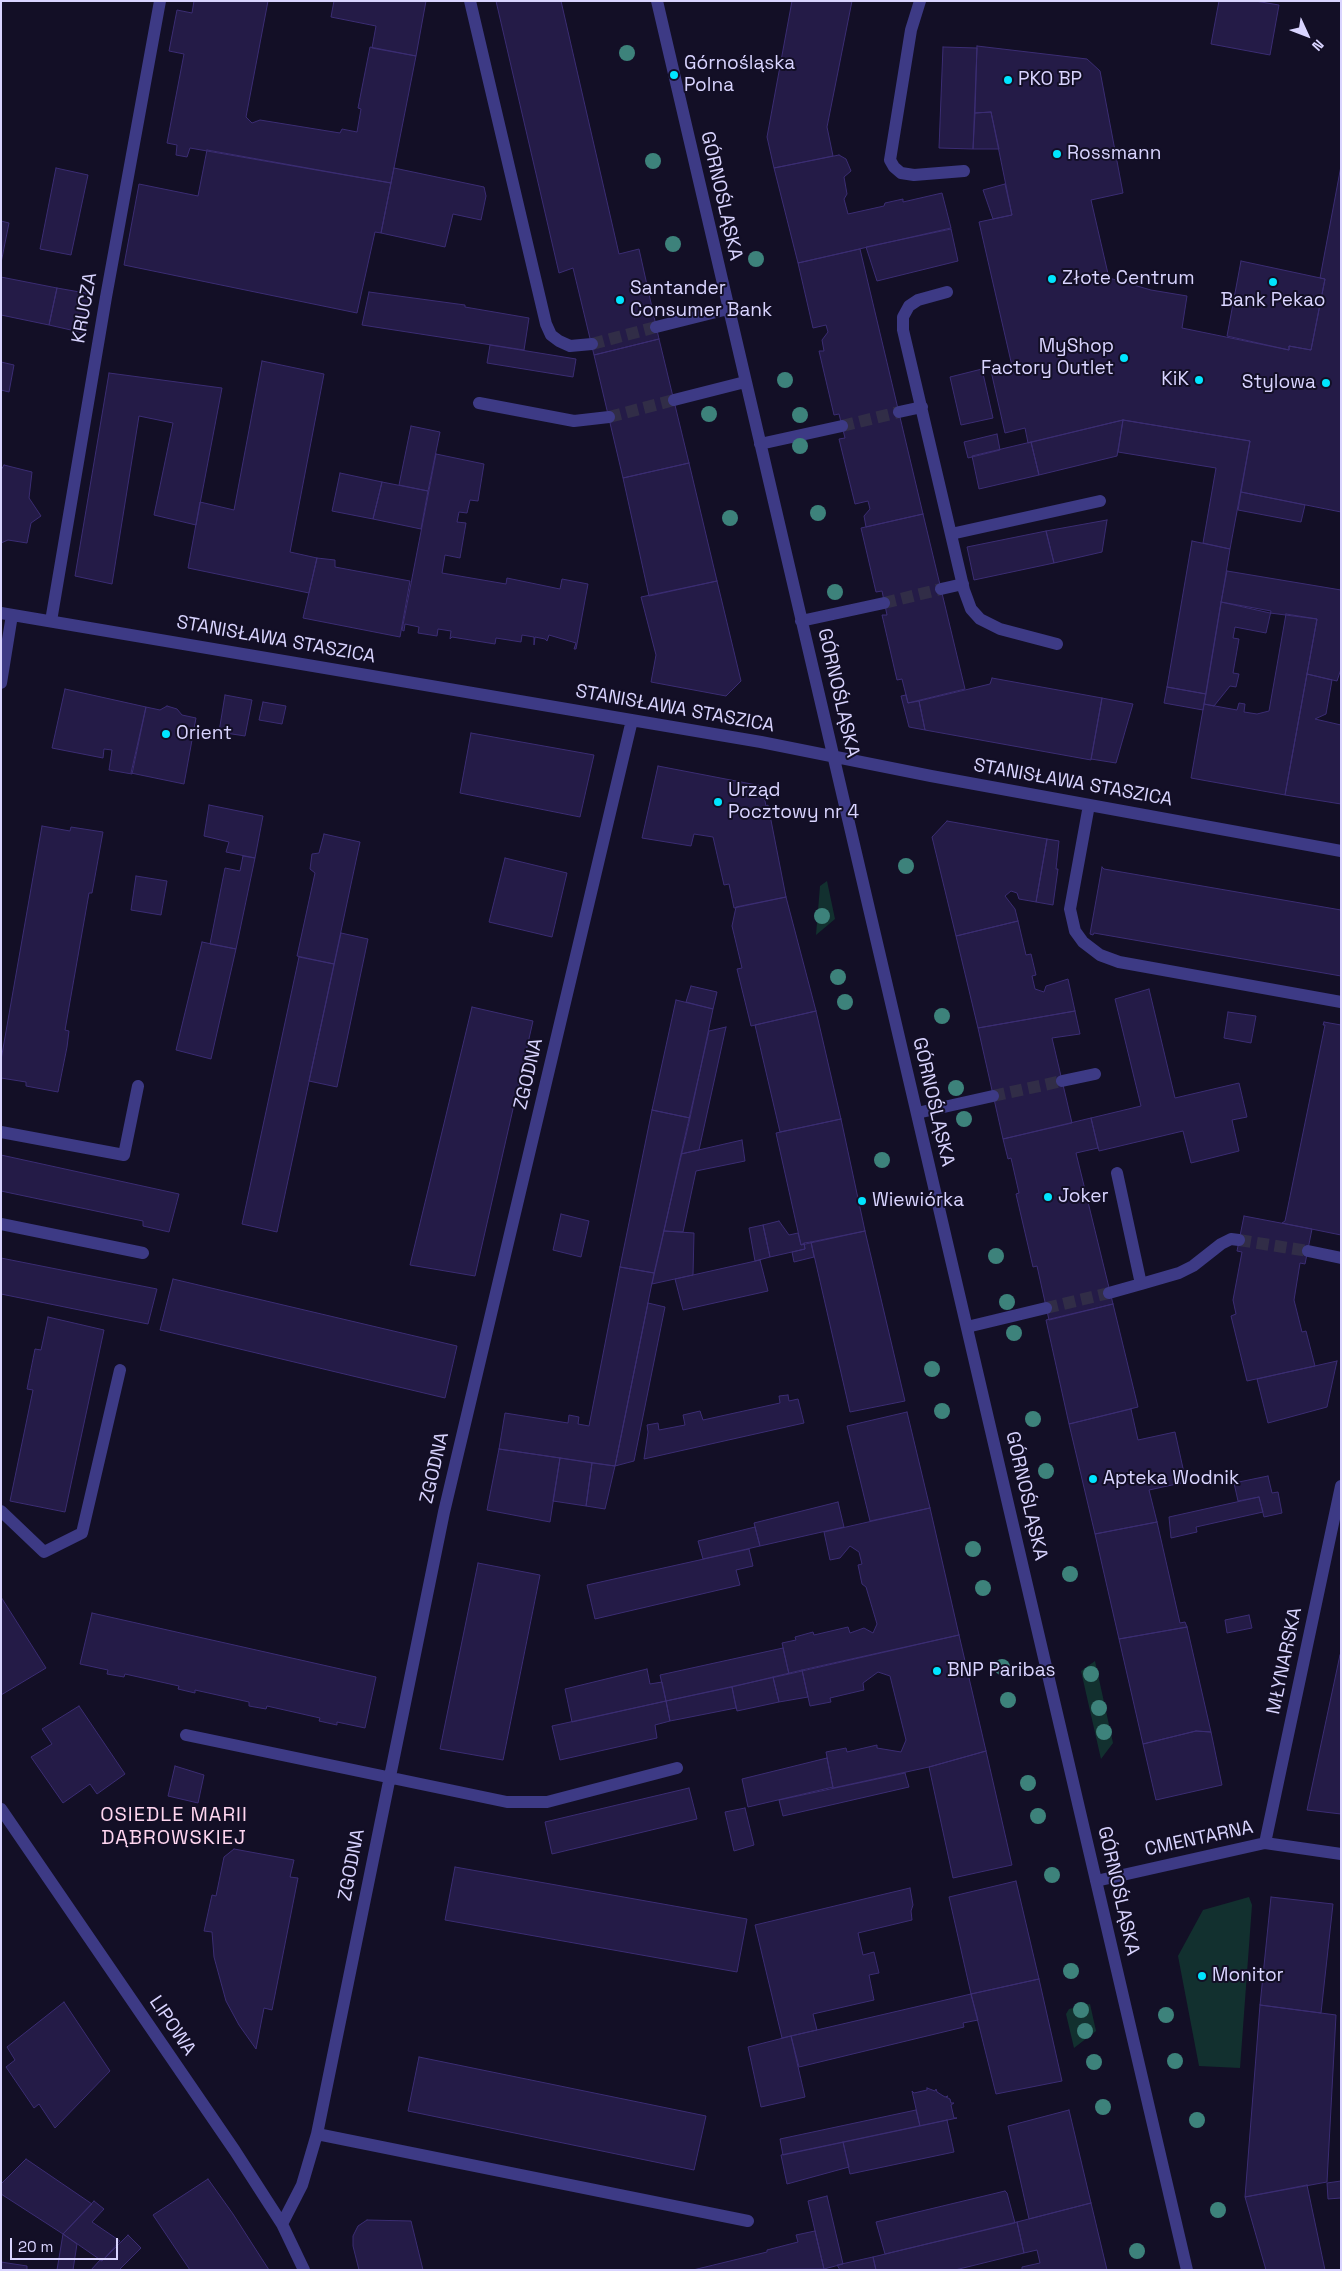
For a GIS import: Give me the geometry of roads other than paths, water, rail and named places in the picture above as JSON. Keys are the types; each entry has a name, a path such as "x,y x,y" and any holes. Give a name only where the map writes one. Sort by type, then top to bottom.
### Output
{"street":[{"name":"KRUCZA","path":"51,621 106,297 160,1"},
{"path":"470,1 546,324 551,335 559,342 570,346 592,344"},
{"name":"GÓRNOŚLĄSKA","path":"657,1 1187,2270"},
{"path":"920,1 911,30 890,160 901,173 914,175 964,171"},
{"path":"948,292 918,300 909,306 903,317 903,330 963,584 971,609 980,619 1000,629 1057,644"},
{"path":"656,327 728,308"},
{"path":"674,400 745,382"},
{"path":"479,403 574,421 609,417"},
{"path":"899,412 922,407"},
{"path":"760,444 842,426"},
{"path":"951,534 1100,501"},
{"path":"941,589 963,584"},
{"path":"801,621 884,603"},
{"name":"STANISŁAWA STASZICA","path":"7,614 632,720 1341,851"},
{"path":"1,682 7,614"},
{"name":"ZGODNA","path":"282,2224 302,2185 317,2134 444,1512 632,720"},
{"path":"1089,805 1070,909 1075,930 1089,947 1100,956 1118,962 1341,1002"},
{"path":"1062,1081 1095,1074"},
{"path":"1,1132 124,1155 138,1086"},
{"path":"917,1113 993,1096"},
{"path":"1117,1173 1141,1284"},
{"path":"1,1224 143,1253"},
{"path":"1110,1293 1179,1273 1193,1266 1230,1239 1239,1240"},
{"path":"1308,1251 1341,1258"},
{"path":"967,1327 1046,1308"},
{"path":"1,1511 44,1552 82,1534 120,1370"},
{"name":"MŁYNARSKA","path":"1265,1844 1341,1486"},
{"path":"186,1735 507,1802 547,1802 677,1768"},
{"name":"LIPOWA","path":"1,1809 235,2151 282,2224 304,2270"},
{"name":"CMENTARNA","path":"1096,1881 1265,1844 1341,1854"},
{"path":"317,2134 748,2221"}],"tunnel":[{"path":"592,344 656,327"},
{"path":"609,417 674,400"},
{"path":"842,426 899,412"},
{"path":"884,603 941,589"},
{"path":"993,1096 1062,1081"},
{"path":"1239,1240 1308,1251"},
{"path":"1046,1308 1109,1293"}],"place":[{"name":"Górnośląska Polna","path":"674,75"},
{"name":"PKO BP","path":"1008,80"},
{"name":"Rossmann","path":"1057,154"},
{"name":"Złote Centrum","path":"1052,279"},
{"name":"Bank Pekao","path":"1273,282"},
{"name":"Santander Consumer Bank","path":"620,300"},
{"name":"MyShop Factory Outlet","path":"1124,358"},
{"name":"KiK","path":"1199,380"},
{"name":"Stylowa","path":"1326,383"},
{"name":"Orient","path":"166,734"},
{"name":"Urząd Pocztowy nr 4","path":"718,802"},
{"name":"Joker","path":"1048,1197"},
{"name":"Wiewiórka","path":"862,1201"},
{"name":"Apteka Wodnik","path":"1093,1479"},
{"name":"BNP Paribas","path":"937,1671"},
{"name":"Monitor","path":"1202,1976"}],"district":[{"name":"OSIEDLE MARII DĄBROWSKIEJ","path":"174,1828"}]}
